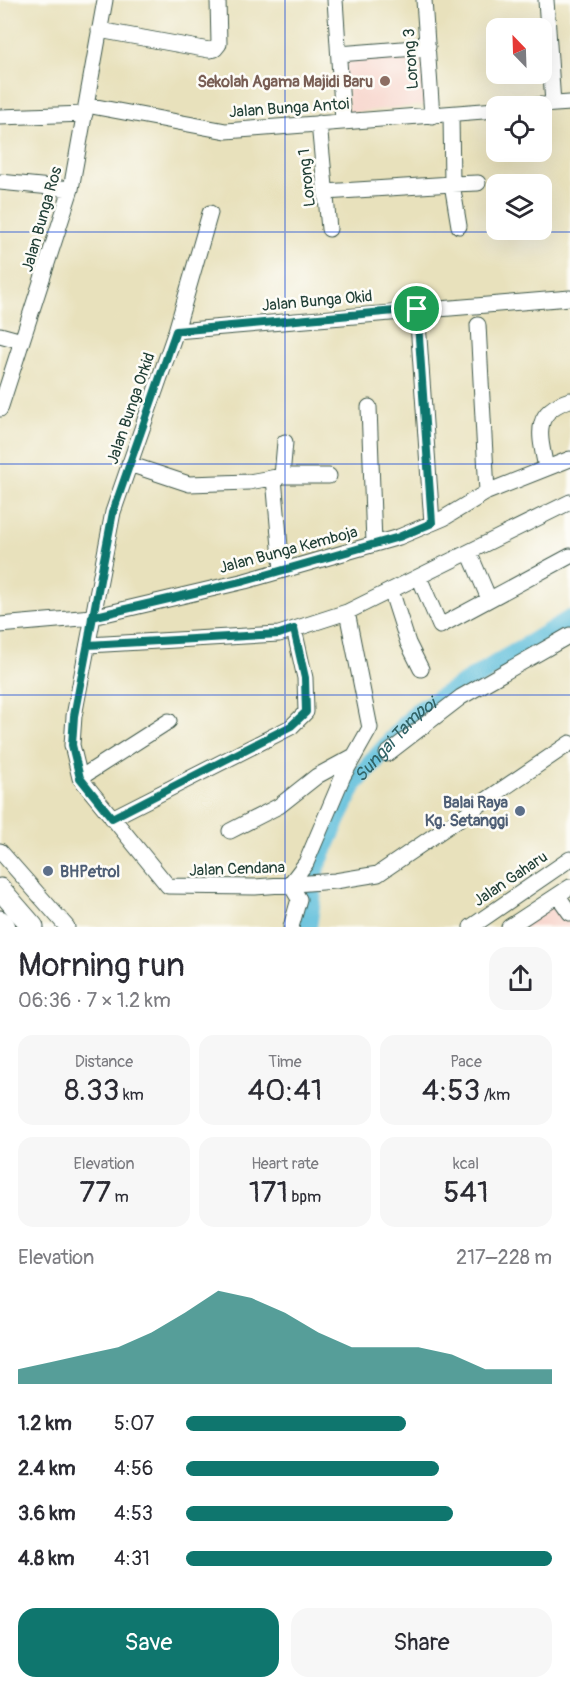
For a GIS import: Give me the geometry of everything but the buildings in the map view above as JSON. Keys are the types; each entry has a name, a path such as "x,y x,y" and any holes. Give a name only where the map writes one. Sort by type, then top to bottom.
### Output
{"highway":[{"path":"0,889 33,927"},
{"path":"0,921 5,927"}],"street":[{"name":"Jalan Bunga Ros","path":"0,409 71,189 105,0"},
{"path":"99,30 209,50 215,49 219,44 218,0"},
{"path":"335,0 343,121"},
{"name":"Lorong 3","path":"424,0 432,116"},
{"path":"546,0 554,104 570,103"},
{"path":"339,54 428,47"},
{"name":"Jalan Bunga Antoi","path":"0,117 86,109 226,131 486,111"},
{"path":"451,114 452,184 459,226"},
{"name":"Lorong 1","path":"319,123 329,229"},
{"path":"0,182 71,189"},
{"path":"325,192 478,183"},
{"name":"Jalan Bunga Orkid","path":"92,617 113,512 176,331 210,213"},
{"name":"Jalan Bunga Okid","path":"176,331 417,309 570,298"},
{"path":"417,309 432,523"},
{"path":"478,325 487,492"},
{"path":"0,335 22,341"},
{"path":"546,468 539,433 545,413 557,404 570,400"},
{"path":"369,406 374,543"},
{"path":"282,570 278,477 285,442"},
{"name":"Jalan Bunga Kemboja","path":"0,625 92,617 282,570 399,537 432,523 487,492 570,459"},
{"path":"129,464 189,484 249,482 278,477 329,476"},
{"path":"88,645 279,634 347,612 570,502"},
{"path":"469,552 489,599"},
{"path":"419,577 441,626 570,556"},
{"path":"391,590 408,643 421,669"},
{"path":"291,927 299,899 293,884 306,863 342,776 368,734 369,721 347,612"},
{"name":"Jalan Cendana","path":"92,617 74,716 72,745 80,778 168,886 255,887 335,881 378,874 570,743"},
{"path":"112,818 291,726 306,712 305,678 294,629"},
{"path":"387,754 460,697 570,635"},
{"path":"80,778 169,721"},
{"path":"231,831 279,806 317,776 355,755"},
{"path":"2,854 67,927"},
{"name":"Jalan Gaharu","path":"471,927 570,859"},
{"path":"509,927 564,892 570,913"}],"shaded area":[{"name":"Sekolah Agama Majidi Baru","path":"421,48 426,105 349,113 343,57"},
{"path":"557,901 570,919 570,927 516,927"}],"waterway":[{"name":"Sungai Tampoi","path":"307,927 316,865 353,784 418,712 570,620"}],"place":[{"name":"Sekolah Agama Majidi Baru","path":"385,81"},
{"name":"Balai Raya Kg. Setanggi","path":"520,811"},
{"name":"BHPetrol","path":"48,871"}],"route":[{"path":"417,309 176,331 113,512 92,617 74,716 72,745 80,778 112,818 291,726 306,712 307,697 301,655 294,629 279,634 88,645 92,617 245,581 399,537 432,523 417,309"}]}
